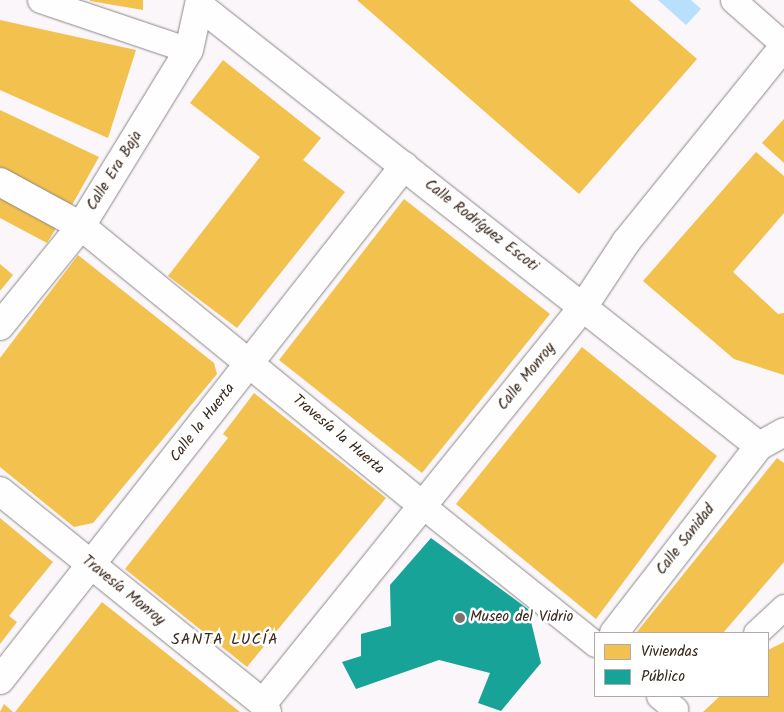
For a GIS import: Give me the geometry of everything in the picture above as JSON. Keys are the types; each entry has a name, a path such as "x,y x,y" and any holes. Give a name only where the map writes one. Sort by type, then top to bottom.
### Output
{"street":[{"path":"40,0 189,50"},
{"path":"733,0 784,46"},
{"name":"Calle Era Baja","path":"0,326 82,226 189,50 201,4"},
{"name":"Calle Rodríguez Escoti","path":"201,4 759,446"},
{"name":"Calle Monroy","path":"265,708 423,506 583,307 626,242 784,46"},
{"name":"Calle la Huerta","path":"0,680 404,166"},
{"name":"Travesía la Huerta","path":"0,182 82,226 251,362 423,506 594,643"},
{"path":"759,446 784,432"},
{"name":"Calle Sanidad","path":"615,632 759,446"},
{"name":"Travesía Monroy","path":"0,491 265,708"},
{"path":"757,632 784,607"}],"water":[{"path":"658,0 691,0 701,9 686,25"}],"building: Viviendas":[{"path":"90,0 143,0 143,10 90,1"},
{"path":"357,0 629,0 697,59 579,194"},
{"path":"0,20 136,50 108,138 0,90"},
{"path":"223,60 321,138 303,160 345,192 237,328 168,276 260,157 190,103"},
{"path":"0,110 99,157 72,205 0,169"},
{"path":"784,119 784,163 762,143"},
{"path":"756,152 784,176 784,213 733,272 778,314 784,313 784,375 734,359 643,281"},
{"path":"0,193 58,225 47,243 0,218"},
{"path":"404,199 550,314 422,473 279,360"},
{"path":"78,255 214,363 217,374 93,523 74,527 0,467 0,358"},
{"path":"0,264 13,275 0,291"},
{"path":"582,347 717,456 596,619 456,504"},
{"path":"254,393 386,498 247,667 125,569 228,438 223,434"},
{"path":"777,458 784,463 784,562 724,632 637,632"},
{"path":"0,518 53,562 9,616 17,622 0,644"},
{"path":"102,602 240,712 15,712"},
{"path":"784,642 784,712 703,712 719,697 769,697 769,650"},
{"path":"4,704 13,712 0,712"}],"building: Público":[{"name":"Museo del Vidrio","path":"431,538 528,609 541,663 501,711 478,703 490,673 439,660 356,689 342,662 361,656 361,634 391,626 390,585"}],"place":[{"name":"Museo del Vidrio","path":"460,618"}],"district":[{"name":"SANTA LUCÍA","path":"225,640"}]}
